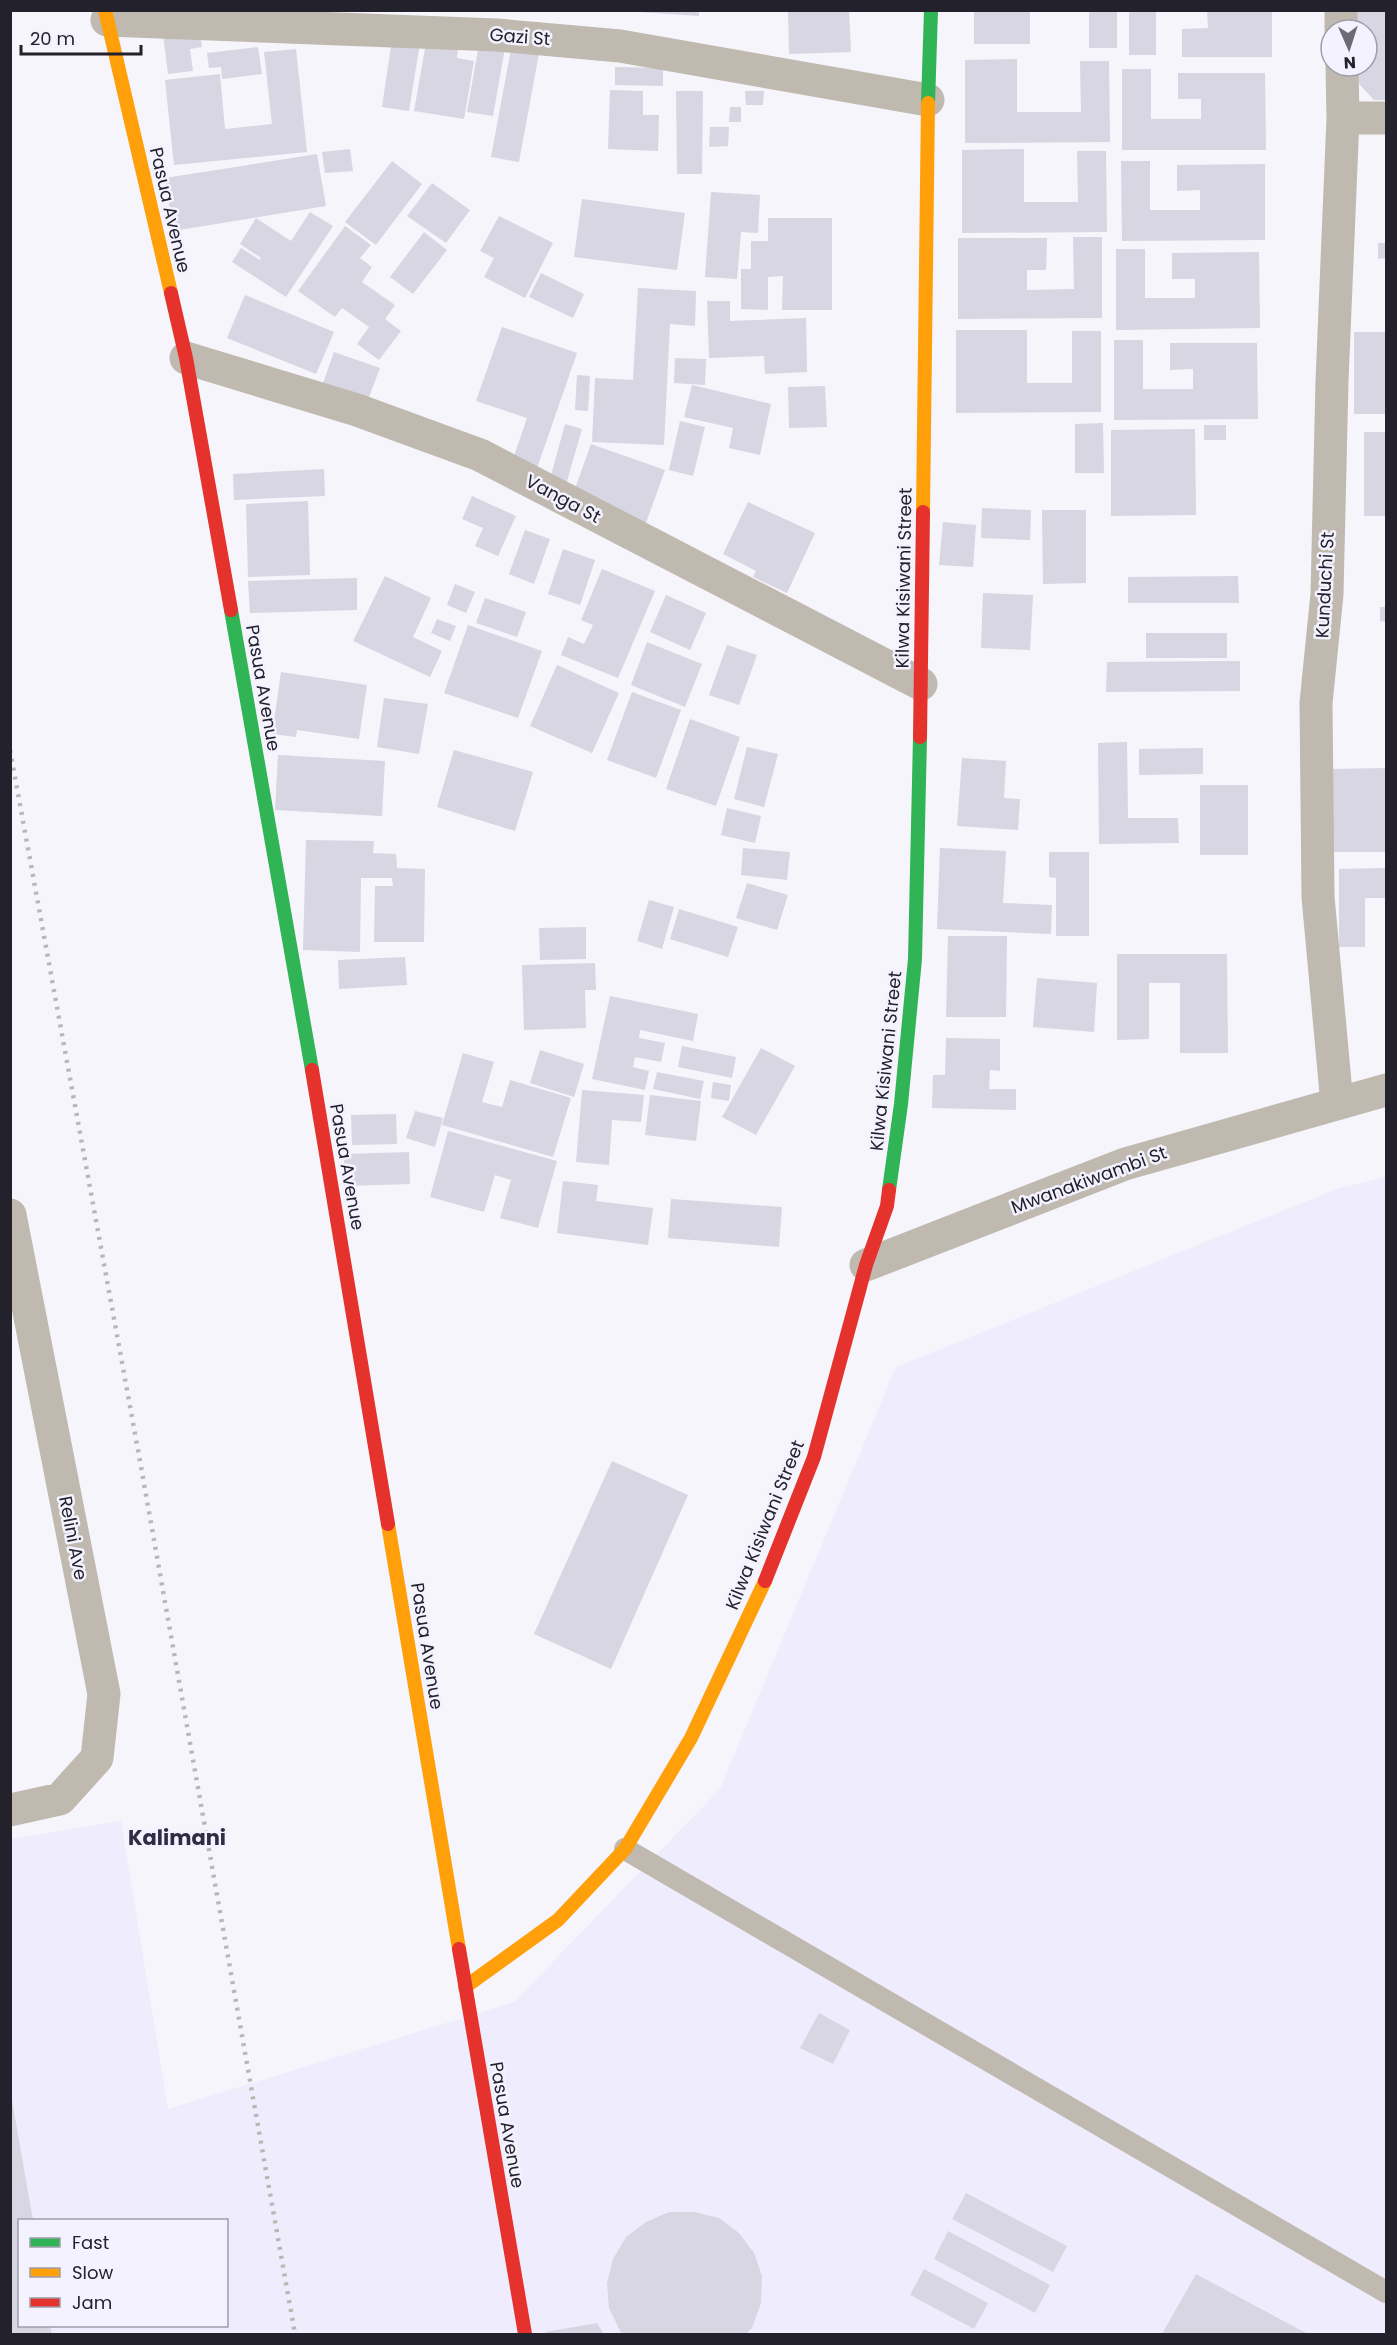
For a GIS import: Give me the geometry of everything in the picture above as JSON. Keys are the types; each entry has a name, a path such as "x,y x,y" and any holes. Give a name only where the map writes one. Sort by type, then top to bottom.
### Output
{"street":[{"name":"Kilwa Kisiwani Street","path":"465,1987 558,1920 625,1849 691,1738 758,1599 814,1457 866,1265 886,1206 901,1104 915,959 931,10"},
{"name":"Gazi St","path":"106,15 485,34 620,46 928,100"},
{"name":"Pasua Avenue","path":"106,15 186,358 336,1207 525,2334"},
{"name":"Kunduchi St","path":"1337,1104 1318,897 1316,703 1328,594 1332,381 1343,118 1342,78"},
{"path":"1343,118 1386,118"},
{"name":"Vanga St","path":"186,358 357,410 480,455 921,684"},
{"name":"Mwanakiwambi St","path":"866,1265 1125,1164 1386,1090"},
{"name":"Relini Ave","path":"10,1215 104,1694 97,1758 60,1799 10,1810"}],"lane":[{"path":"625,1849 1386,2292"}],"shaded area":[{"path":"1386,1177 1386,2334 11,2334 11,1839 121,1821 168,2109 514,2002 720,1789 896,1367 1337,1189"}],"building":[{"path":"639,10 699,10 699,16 639,12"},
{"path":"788,10 849,10 851,52 789,54"},
{"path":"974,10 1030,10 1030,44 974,44"},
{"path":"1089,10 1117,10 1117,48 1089,48"},
{"path":"1129,10 1156,10 1156,55 1129,55"},
{"path":"1207,10 1272,10 1272,57 1182,57 1182,29 1208,28"},
{"path":"1348,10 1386,10 1386,100 1374,100 1354,78 1379,78 1379,18 1348,18"},
{"path":"200,29 202,47 190,49 193,71 168,74 163,34"},
{"path":"392,39 420,43 409,111 382,107"},
{"path":"426,43 458,49 457,58 474,61 464,119 414,111"},
{"path":"479,44 505,48 493,116 467,112"},
{"path":"258,47 262,74 222,79 221,67 209,68 207,53"},
{"path":"296,49 307,152 174,165 165,80 220,74 225,129 272,124 264,52"},
{"path":"511,49 539,53 519,162 491,157"},
{"path":"1017,59 1017,112 1081,112 1080,61 1109,61 1110,142 965,143 965,60"},
{"path":"615,67 663,68 663,86 615,85"},
{"path":"1122,69 1151,69 1151,119 1201,119 1201,99 1178,99 1178,73 1265,73 1266,150 1122,150"},
{"path":"610,90 643,91 643,115 659,115 658,151 608,149"},
{"path":"676,91 703,91 702,174 677,174"},
{"path":"745,91 764,91 763,105 746,105"},
{"path":"730,107 741,107 741,122 729,122"},
{"path":"710,127 729,127 728,146 709,147"},
{"path":"350,149 353,171 325,173 322,152"},
{"path":"1024,149 1024,202 1078,202 1077,151 1106,151 1107,232 962,233 962,150"},
{"path":"317,154 326,206 173,231 165,178"},
{"path":"392,161 422,184 376,245 345,222"},
{"path":"1121,161 1150,161 1150,210 1200,210 1200,190 1177,191 1177,165 1265,164 1265,240 1122,241"},
{"path":"432,183 470,210 446,243 407,216"},
{"path":"711,192 760,195 758,233 741,232 737,279 705,277"},
{"path":"582,199 685,213 677,270 574,257"},
{"path":"310,212 333,226 286,297 232,262 241,248 260,260 261,258 240,244 256,218 291,241"},
{"path":"499,216 553,243 525,298 484,277 494,258 480,251"},
{"path":"768,218 832,218 832,310 782,310 783,276 768,277 768,310 741,309 741,269 751,269 751,241 768,241"},
{"path":"345,226 371,245 360,258 372,267 362,282 395,305 385,319 401,331 379,360 357,344 369,327 342,308 335,317 298,291"},
{"path":"424,232 447,250 413,294 390,277"},
{"path":"1073,237 1102,237 1102,318 958,319 958,238 1047,238 1046,270 1027,270 1027,290 1074,289"},
{"path":"1378,243 1386,243 1386,258 1378,259"},
{"path":"1116,249 1145,249 1145,298 1195,298 1195,279 1172,279 1172,253 1259,252 1260,328 1116,330"},
{"path":"541,273 584,294 573,318 529,297"},
{"path":"638,288 696,291 695,326 670,324 664,445 592,442 595,378 633,380"},
{"path":"245,295 334,332 316,374 227,338"},
{"path":"707,301 730,301 730,321 806,318 807,372 765,374 764,356 709,358"},
{"path":"502,327 577,353 536,471 512,462 527,418 476,401"},
{"path":"956,330 1027,330 1027,383 1072,383 1072,331 1101,331 1101,412 956,413"},
{"path":"1354,332 1386,332 1386,414 1354,414"},
{"path":"1114,340 1143,340 1143,389 1193,389 1193,369 1170,370 1170,343 1257,343 1258,419 1114,420"},
{"path":"334,352 380,368 367,402 322,386"},
{"path":"675,358 706,359 705,385 674,383"},
{"path":"577,375 590,376 588,411 575,410"},
{"path":"692,385 771,404 760,455 729,448 733,428 684,417"},
{"path":"825,386 827,427 789,428 788,387"},
{"path":"680,421 705,427 693,476 669,470"},
{"path":"1103,423 1104,473 1075,473 1075,424"},
{"path":"565,424 582,429 565,488 549,483"},
{"path":"1204,425 1226,425 1226,440 1204,440"},
{"path":"1195,429 1196,515 1111,516 1111,430"},
{"path":"1364,432 1386,432 1386,516 1364,516"},
{"path":"591,444 665,470 646,523 572,497"},
{"path":"324,469 325,496 234,500 233,474"},
{"path":"472,496 516,516 498,556 475,546 483,528 462,519"},
{"path":"308,501 310,575 248,577 246,504"},
{"path":"748,502 815,533 787,593 753,577 756,571 723,554"},
{"path":"982,508 1031,510 1030,540 981,538"},
{"path":"1042,510 1086,510 1086,583 1043,584"},
{"path":"943,522 976,525 973,567 939,565"},
{"path":"525,530 550,539 534,584 509,574"},
{"path":"563,549 595,560 580,605 548,594"},
{"path":"602,569 655,591 618,678 561,655 568,637 584,644 593,625 581,620"},
{"path":"385,576 431,598 413,637 442,651 430,677 353,641"},
{"path":"1238,576 1239,603 1128,603 1128,577"},
{"path":"357,578 357,610 250,613 248,581"},
{"path":"455,584 475,592 466,613 447,605"},
{"path":"983,593 1033,595 1030,650 981,648"},
{"path":"666,595 706,613 690,650 650,632"},
{"path":"485,598 526,612 517,637 476,623"},
{"path":"1380,607 1386,607 1386,622 1380,621"},
{"path":"437,619 456,626 450,641 431,633"},
{"path":"468,625 542,651 518,718 444,693"},
{"path":"1146,633 1227,633 1227,658 1146,658"},
{"path":"647,642 702,664 685,707 631,685"},
{"path":"727,645 757,655 739,705 709,695"},
{"path":"1240,661 1240,691 1106,692 1107,662"},
{"path":"557,665 619,693 592,753 530,726"},
{"path":"281,672 367,685 359,739 297,730 296,737 272,734"},
{"path":"632,692 681,710 656,778 607,760"},
{"path":"384,698 428,704 419,754 377,747"},
{"path":"690,719 740,737 716,806 666,789"},
{"path":"1127,742 1128,818 1178,818 1179,843 1099,844 1098,743"},
{"path":"747,747 778,754 764,807 734,799"},
{"path":"1203,748 1203,774 1139,775 1139,749"},
{"path":"454,750 533,772 515,831 437,807"},
{"path":"278,755 385,761 382,816 275,810"},
{"path":"962,758 1006,761 1004,798 1020,799 1018,830 957,826"},
{"path":"1386,768 1386,852 1330,852 1330,769"},
{"path":"1200,785 1248,785 1248,855 1200,855"},
{"path":"727,808 761,816 755,843 721,835"},
{"path":"306,840 374,841 373,853 396,854 397,868 425,869 424,942 374,942 375,886 393,886 392,878 361,878 360,952 303,950"},
{"path":"743,848 790,852 787,880 741,875"},
{"path":"940,848 1006,851 1003,903 1052,905 1051,934 937,929"},
{"path":"1049,852 1089,852 1089,936 1056,936 1056,878 1049,877"},
{"path":"1386,868 1386,898 1365,898 1365,947 1339,947 1339,869"},
{"path":"747,883 788,895 777,930 736,918"},
{"path":"649,900 674,907 662,949 637,941"},
{"path":"679,909 738,927 728,957 670,939"},
{"path":"586,927 586,959 540,960 539,928"},
{"path":"948,936 1007,936 1006,1017 946,1017"},
{"path":"1117,954 1227,954 1228,1053 1180,1053 1180,983 1149,983 1149,1039 1117,1040"},
{"path":"405,957 407,985 339,989 338,960"},
{"path":"595,963 596,990 585,990 586,1028 524,1030 522,965"},
{"path":"1037,978 1097,983 1094,1032 1033,1027"},
{"path":"610,996 698,1014 693,1041 640,1030 639,1038 665,1043 661,1062 635,1057 633,1067 649,1071 645,1090 592,1079"},
{"path":"946,1038 1000,1039 1000,1071 990,1070 989,1089 1016,1089 1016,1110 932,1108 933,1075 945,1075"},
{"path":"682,1046 736,1057 732,1078 678,1067"},
{"path":"761,1048 795,1066 756,1135 722,1117"},
{"path":"540,1050 584,1064 574,1097 530,1083"},
{"path":"463,1053 494,1062 482,1102 502,1107 510,1080 571,1098 553,1157 442,1125"},
{"path":"657,1072 704,1081 700,1099 653,1089"},
{"path":"713,1082 731,1085 729,1101 711,1098"},
{"path":"582,1090 644,1095 641,1122 612,1120 609,1165 576,1162"},
{"path":"650,1095 701,1101 696,1141 645,1135"},
{"path":"415,1111 443,1118 435,1147 406,1138"},
{"path":"396,1114 397,1144 352,1145 351,1115"},
{"path":"448,1131 557,1161 538,1228 500,1218 511,1180 495,1175 484,1212 430,1197"},
{"path":"409,1152 410,1184 344,1186 344,1154"},
{"path":"563,1181 598,1185 596,1201 653,1208 648,1245 557,1233"},
{"path":"671,1199 782,1207 779,1247 668,1238"},
{"path":"612,1461 688,1495 611,1669 534,1634"},
{"path":"819,2013 850,2030 833,2064 800,2048"},
{"path":"10,2089 33,2219 18,2219 18,2327 50,2327 52,2334 10,2334"},
{"path":"966,2193 1067,2246 1053,2272 952,2219"},
{"path":"669,2212 694,2212 719,2218 739,2233 754,2253 762,2276 761,2303 752,2328 746,2334 623,2334 620,2331 609,2308 607,2283 613,2259 626,2237 646,2222"},
{"path":"948,2231 1050,2285 1035,2313 934,2259"},
{"path":"924,2269 988,2303 974,2329 910,2295"},
{"path":"1196,2274 1308,2334 1162,2334"},
{"path":"597,2323 604,2334 546,2334 545,2332"}],"railway":[{"path":"10,750 138,1450 295,2334"}],"traffic: fast":[{"path":"928,103 931,10"},
{"path":"231,610 312,1070"},
{"path":"889,1190 901,1104 915,959 920,737"}],"traffic: slow":[{"path":"105,10 171,293"},
{"path":"923,512 928,103"},
{"path":"388,1524 459,1949"},
{"path":"465,1987 558,1920 625,1849 691,1738 765,1581"}],"traffic: jam":[{"path":"171,293 186,358 231,610"},
{"path":"920,737 923,512"},
{"path":"312,1070 388,1524"},
{"path":"765,1581 814,1457 866,1265 887,1206 889,1190"},
{"path":"459,1949 525,2334"}],"district":[{"name":"Kalimani","path":"177,1838"}]}
